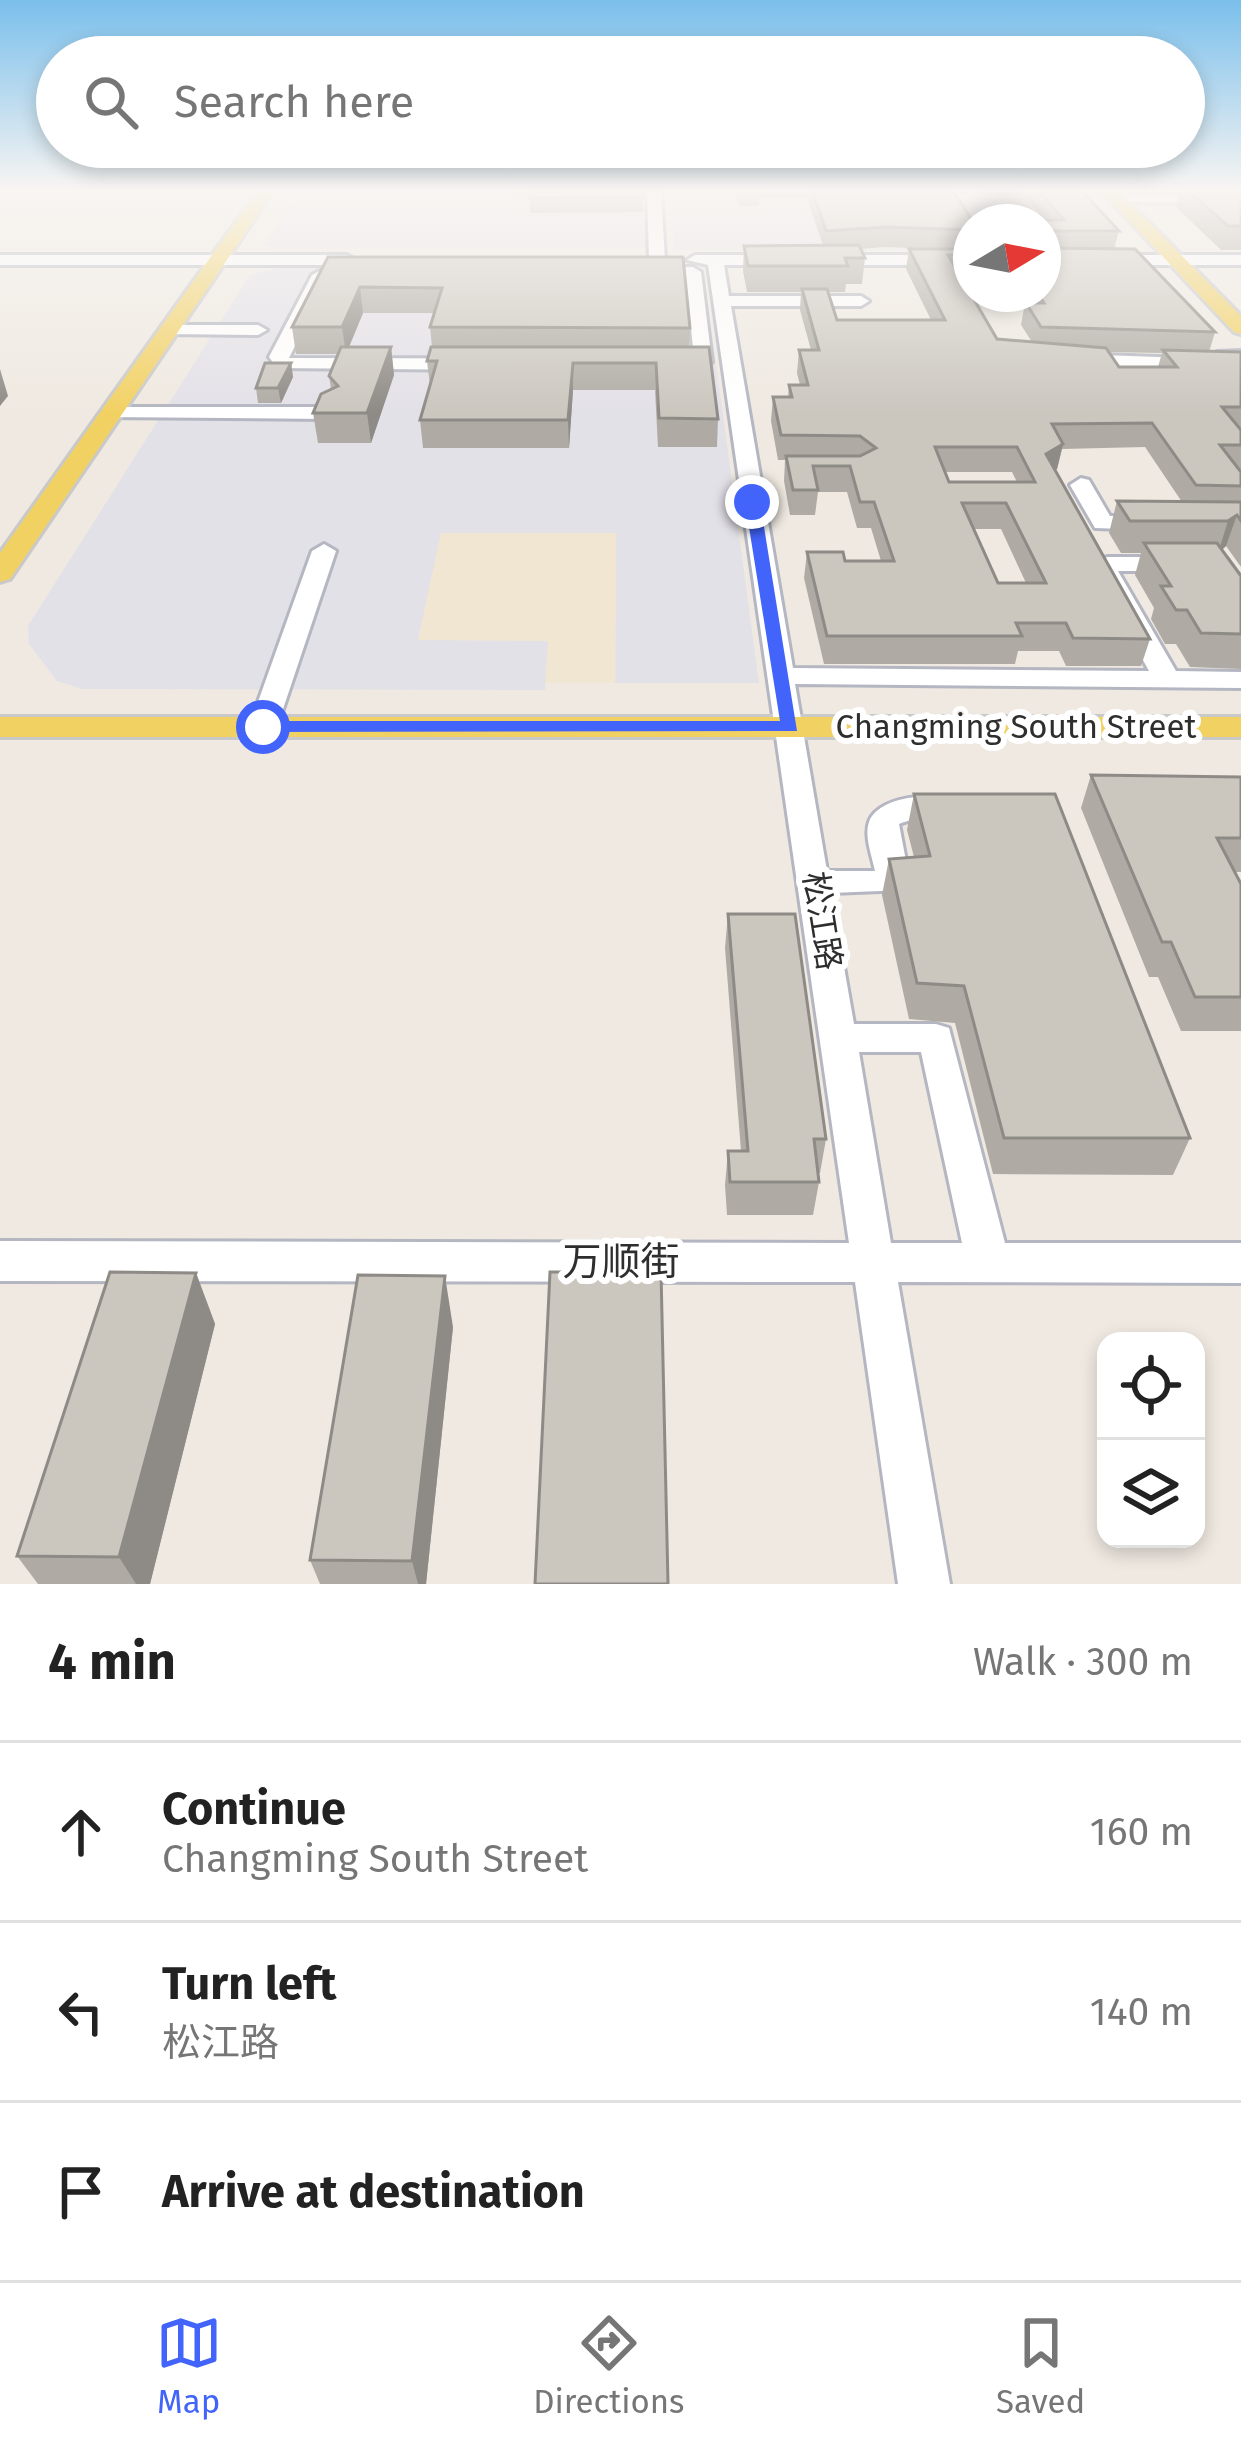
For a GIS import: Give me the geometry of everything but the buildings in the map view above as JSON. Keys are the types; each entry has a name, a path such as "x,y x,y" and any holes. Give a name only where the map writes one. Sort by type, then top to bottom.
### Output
{"main road":[{"path":"0,542 207,266"},
{"path":"0,573 170,330 208,266"},
{"path":"1187,266 1241,328"},
{"path":"1189,266 1241,312"},
{"name":"Changming South Street","path":"0,727 1241,742"},
{"name":"Changming South Street","path":"0,742 1241,727"}],"street":[{"name":"松江路","path":"716,266 759,470 782,676 925,1584"},
{"path":"328,272 693,272 703,362 687,366 294,365 278,357 284,344 320,275 328,272"},
{"path":"721,301 861,301"},
{"path":"170,330 258,329 297,319"},
{"path":"258,329 284,344"},
{"path":"1058,359 1232,365 1223,356 1241,356"},
{"path":"112,413 328,413"},
{"path":"1081,485 1103,523 1172,523"},
{"path":"263,727 324,551"},
{"path":"1167,680 1105,570 1108,564 1219,564 1241,595"},
{"path":"782,676 1241,680"},
{"path":"816,882 894,882 882,828 886,818 904,809 973,809"},
{"path":"840,1038 936,1038 988,1262"},
{"name":"万顺街","path":"0,1261 1241,1263"}],"shaded area":[{"path":"281,267 703,267 759,683 615,683 616,534 549,641 545,690 83,689 57,681 29,644 28,626 250,275"},
{"path":"441,533 616,533 615,683 545,683 548,641 418,640"}],"route":[{"path":"263,727 790,727 752,502"}]}
